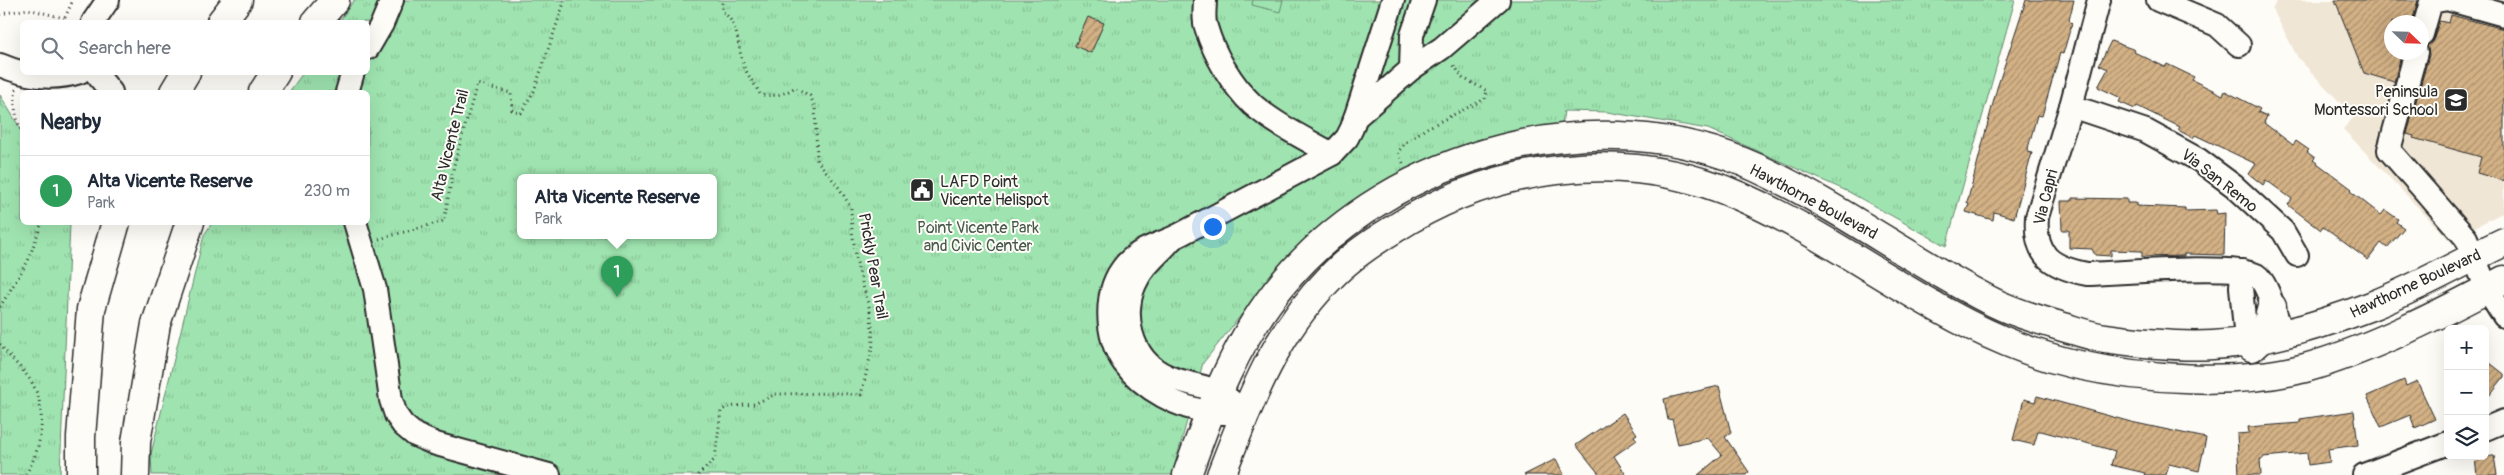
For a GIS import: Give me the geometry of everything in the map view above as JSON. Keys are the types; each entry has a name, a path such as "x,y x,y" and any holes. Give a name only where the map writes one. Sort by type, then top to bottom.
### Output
{"main road":[{"path":"223,20 238,0"},
{"path":"318,20 335,0"},
{"path":"175,90 184,75"},
{"path":"263,90 274,75"},
{"name":"Hawthorne Boulevard","path":"1187,475 1227,371 1249,330 1285,282 1330,235 1381,197 1429,174 1495,150 1549,139 1601,136 1654,140 1703,149 1752,166 1791,185 1989,300 2045,321 2100,338 2161,344 2214,345 2264,336 2333,319 2376,304 2504,242"},
{"name":"Hawthorne Boulevard","path":"1221,475 1265,367 1294,322 1329,278 1368,245 1421,212 1470,189 1526,175 1592,166 1659,172 1702,181 1742,197 1797,225 1961,321 2012,344 2073,364 2185,379 2240,378 2302,369 2358,350 2496,284"},
{"path":"80,475 91,309 115,225"},
{"path":"135,475 136,442 156,324 189,225"},
{"path":"2185,379 2222,372 2237,361 2264,336 2272,307"}],"street":[{"path":"94,20 108,0"},
{"path":"370,45 382,24 392,0"},
{"path":"1205,0 1205,25 1218,57 1237,87 1253,105 1276,122 1332,154"},
{"path":"1245,413 1215,402 1152,367 1136,348 1133,340 1128,310 1130,293 1139,276 1173,238 1332,154 1347,138 1393,0"},
{"path":"1411,69 1412,35 1424,0"},
{"path":"1463,29 1475,0"},
{"path":"1355,118 1411,69 1498,0"},
{"name":"Via Capri","path":"2099,0 2071,106 2037,217 2036,235 2042,252 2052,262 2067,270 2087,274 2226,269 2242,271 2256,275 2264,284 2272,307"},
{"path":"2158,0 2218,26 2239,45"},
{"path":"2427,15 2431,2 2442,0"},
{"path":"2450,0 2504,15"},
{"path":"2414,60 2389,150 2466,238 2474,256 2496,284 2504,316"},
{"path":"40,75 55,78 68,75"},
{"path":"97,75 109,90"},
{"path":"348,90 353,75"},
{"name":"Via San Remo","path":"2071,106 2146,131 2199,160 2234,186 2283,231 2297,255"},
{"path":"359,233 375,289 391,400 396,415 403,425 415,435 436,444 549,475"},
{"path":"2242,271 2241,287 2264,336"},
{"path":"2489,427 2504,421"},
{"path":"2364,475 2444,445"}],"path":[{"path":"0,14 28,9 64,18 73,0"},
{"name":"Alta Vicente Trail","path":"359,233 444,221 454,165 477,84 511,93 512,110 521,113 534,91 565,0"},
{"name":"Prickly Pear Trail","path":"698,475 715,458 721,411 727,407 754,404 776,394 838,393 861,396 873,345 870,310 858,268 852,231 851,208 843,193 817,160 815,106 810,96 795,87 790,92 773,96 760,94 744,67 736,28 730,18 722,11 722,0"},
{"path":"1403,163 1398,152 1406,142 1448,115 1485,98 1487,91 1463,78 1448,59"},
{"path":"10,69 17,119 20,127"},
{"path":"0,307 28,261 41,225"},
{"path":"0,344 32,383 41,410 40,438 33,464 26,475"}],"shaded area":[{"path":"2278,0 2504,0 2504,212 2473,228 2452,243 2343,129 2354,117 2298,58 2272,8"}],"green space":[{"name":"Point Vicente Park and Civic Center","path":"354,0 2015,0 1946,246 1849,192 1708,129 1607,112 1564,111 1562,124 1475,140 1406,170 1338,213 1276,271 1203,363 1172,475 152,475 151,454 204,235 211,225 370,225 370,90 290,90 302,75 370,75 370,20 340,20"},
{"path":"1253,0 1283,0 1280,12 1252,5"},
{"path":"0,95 20,128 20,225 70,225 60,475 0,475"}],"building":[{"path":"2026,0 2074,0 2069,20 2072,23 2063,54 2060,53 2042,116 2037,115 2027,152 2032,153 2014,218 1994,212 1993,220 1966,212 1969,204 1967,203 1997,88"},
{"path":"2335,0 2418,0 2414,15 2384,15 2384,60 2400,60 2394,82 2364,73"},
{"name":"Peninsula Montessori School","path":"2451,15 2504,29 2504,181 2477,173 2481,157 2413,138 2414,136 2407,134 2429,60 2429,44 2434,38 2439,21 2449,23"},
{"path":"1088,17 1104,23 1091,53 1075,46"},
{"path":"2111,41 2135,50 2134,52 2165,67 2167,64 2194,77 2192,80 2223,95 2225,91 2260,109 2258,112 2267,116 2264,123 2293,145 2296,141 2309,150 2307,152 2315,158 2313,160 2352,189 2350,191 2381,215 2385,210 2398,219 2396,222 2404,228 2387,248 2381,243 2368,260 2323,227 2321,230 2288,205 2292,199 2266,180 2263,185 2249,174 2256,164 2195,135 2193,138 2178,130 2180,127 2137,106 2135,109 2119,102 2121,98 2098,87 2108,69 2099,65"},
{"path":"2072,198 2127,199 2127,203 2137,203 2137,206 2185,208 2185,211 2216,210 2217,214 2225,213 2224,255 2184,254 2184,256 2142,257 2142,251 2111,250 2111,256 2095,255 2092,249 2069,248 2069,230 2062,230 2061,201 2072,201"},
{"path":"2489,362 2504,374 2504,377 2489,396"},
{"path":"2404,380 2406,386 2417,381 2435,419 2415,428 2410,415 2381,427 2367,396"},
{"path":"1719,386 1731,433 1725,437 1749,472 1746,475 1698,475 1722,455 1708,438 1678,444 1672,419 1668,420 1664,399"},
{"path":"2037,396 2131,422 2206,438 2199,471 2169,464 2166,475 2144,475 2145,473 2111,465 2115,451 2041,431 2038,431 2034,445 2013,440 2024,399 2035,402"},
{"path":"2354,411 2358,445 2328,449 2330,462 2308,465 2307,453 2263,457 2263,459 2260,459 2261,475 2239,475 2237,434 2249,433 2248,427 2300,423 2300,419"},
{"path":"1623,413 1637,434 1634,436 1637,440 1614,456 1626,475 1600,475 1576,445"},
{"path":"2489,456 2494,456 2497,475 2477,475 2475,460 2489,460"},
{"path":"1556,459 1564,475 1524,475"}],"place":[{"name":"Peninsula Montessori School","path":"2456,100"},
{"name":"LAFD Point Vicente Helispot","path":"922,190"},
{"name":"Alta Vicente Reserve","path":"617,297"}]}
